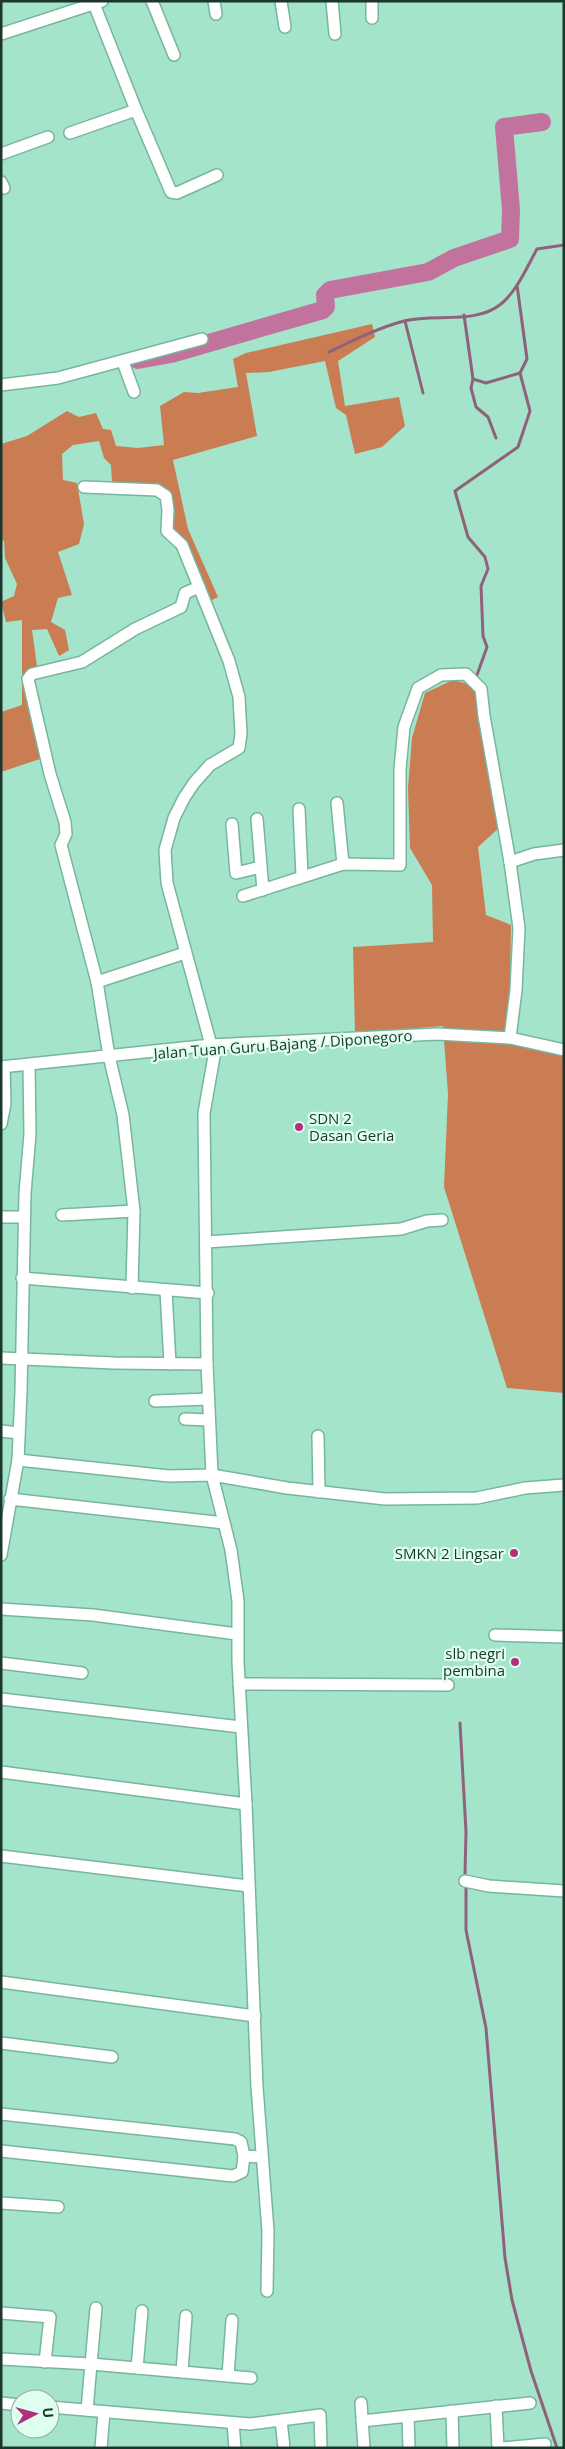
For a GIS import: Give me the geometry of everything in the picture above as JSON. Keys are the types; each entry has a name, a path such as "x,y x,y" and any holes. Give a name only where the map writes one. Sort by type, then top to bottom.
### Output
{"street":[{"path":"152,1 174,55"},
{"path":"214,1 216,14"},
{"path":"281,1 285,27"},
{"path":"332,1 335,34"},
{"path":"372,1 372,18"},
{"path":"1,34 98,3 136,110 171,192 177,193 217,175"},
{"path":"70,133 136,110"},
{"path":"1,154 48,137"},
{"path":"1,386 58,378 124,365 202,339"},
{"path":"124,365 134,392"},
{"path":"84,487 150,489 163,493 167,500 167,530 182,545 219,633 239,697 241,734 237,750 210,765 194,783 184,798 165,850 167,883 185,953 213,1045 204,1113 208,1400 212,1475 237,1584 237,1634 254,2016 267,2224 267,2291"},
{"path":"132,1288 134,1211 123,1115 97,982 62,848 62,842 66,834 65,822 48,764 28,679 32,674 82,662 135,628 181,607 185,593 199,587"},
{"path":"243,896 343,864 400,865 400,769 404,727 418,688 441,675 466,674 481,689 519,928 516,990 510,1038"},
{"path":"338,803 343,864"},
{"path":"299,809 302,876"},
{"path":"257,819 263,890"},
{"path":"232,824 236,873 261,867"},
{"path":"510,862 534,854 564,850"},
{"path":"97,982 185,953"},
{"name":"Jalan Tuan Guru Bajang / Diponegoro","path":"3,1067 213,1045 437,1034 510,1038 564,1050"},
{"path":"1,1555 10,1499 7,1483 18,1460 24,1217 30,1134 29,1064"},
{"path":"1,1124 5,1104 3,1067"},
{"path":"62,1215 134,1211"},
{"path":"1,1217 24,1217"},
{"path":"206,1242 401,1229 427,1221 442,1220"},
{"path":"22,1278 208,1294"},
{"path":"166,1291 170,1364"},
{"path":"1,1358 207,1364"},
{"path":"155,1401 208,1400"},
{"path":"185,1419 209,1420"},
{"path":"1,1431 19,1433"},
{"path":"318,1436 319,1492"},
{"path":"18,1460 169,1476 212,1475 319,1492 385,1499 477,1498 525,1488 564,1485"},
{"path":"10,1499 224,1523"},
{"path":"1,1609 93,1615 237,1634"},
{"path":"495,1635 564,1637"},
{"path":"1,1663 82,1673"},
{"path":"239,1684 448,1685"},
{"path":"1,1699 242,1726"},
{"path":"1,1772 246,1804"},
{"path":"1,1856 248,1886"},
{"path":"465,1881 488,1886 564,1891"},
{"path":"1,1982 254,2016"},
{"path":"1,2044 112,2057"},
{"path":"1,2114 235,2139 241,2142 244,2156 242,2172 233,2176 1,2151"},
{"path":"244,2156 262,2157"},
{"path":"1,2203 58,2207"},
{"path":"87,2410 96,2308"},
{"path":"138,2368 142,2311"},
{"path":"1,2313 50,2317 45,2362"},
{"path":"182,2372 186,2316"},
{"path":"228,2376 232,2320"},
{"path":"1,2359 91,2364 251,2378"},
{"path":"361,2402 364,2448"},
{"path":"362,2421 530,2403"},
{"path":"496,2406 498,2448"},
{"path":"60,2408 250,2424 320,2414 321,2448"},
{"path":"452,2411 453,2448"},
{"path":"101,2448 104,2412"},
{"path":"408,2416 409,2448"},
{"path":"281,2420 284,2448"},
{"path":"233,2423 235,2448"},
{"path":"503,2448 545,2444"}],"shaded area":[{"path":"372,324 375,337 338,361 345,406 399,397 405,426 382,447 355,454 346,415 336,408 325,361 269,372 246,373 257,436 173,460 188,529 218,597 210,601 183,540 171,525 157,486 112,482 111,465 104,458 99,441 73,445 62,454 63,480 77,483 84,524 79,544 58,552 72,595 58,598 51,622 65,630 69,650 59,656 47,629 32,630 37,666 25,678 43,758 1,772 1,712 22,705 22,620 6,622 1,602 14,596 17,584 5,558 4,541 1,539 1,444 27,436 67,411 79,417 96,413 103,429 111,430 116,446 138,448 164,445 160,406 184,392 198,393 238,387 233,359 246,353"},
{"path":"453,680 476,686 478,714 500,827 478,847 486,915 511,925 509,1044 564,1055 564,1393 507,1388 444,1187 448,1094 443,1026 355,1033 353,947 433,942 432,885 410,848 408,788 412,738 425,693"}],"waterway":[{"path":"138,360 171,354 323,310 326,307 325,295 330,290 428,272 454,258 510,239 511,210 504,127 542,122"},
{"path":"329,352 375,331 404,321 467,316 491,310 507,299 537,249 564,245"},
{"path":"473,379 486,383 520,373 527,359 517,285"},
{"path":"464,315 473,379 471,388 476,407 488,417 496,438"},
{"path":"405,321 423,393"},
{"path":"477,675 487,647 483,636 481,586 488,569 485,557 468,537 455,491 518,447 530,411 520,373"},
{"path":"460,1723 466,1832 465,1874"},
{"path":"466,1886 466,1930 486,2028 505,2258 512,2300 531,2371 557,2448"}],"place":[{"name":"SDN 2 Dasan Geria","path":"299,1127"},
{"name":"SMKN 2 Lingsar","path":"514,1553"},
{"name":"slb negri pembina","path":"515,1662"}]}
